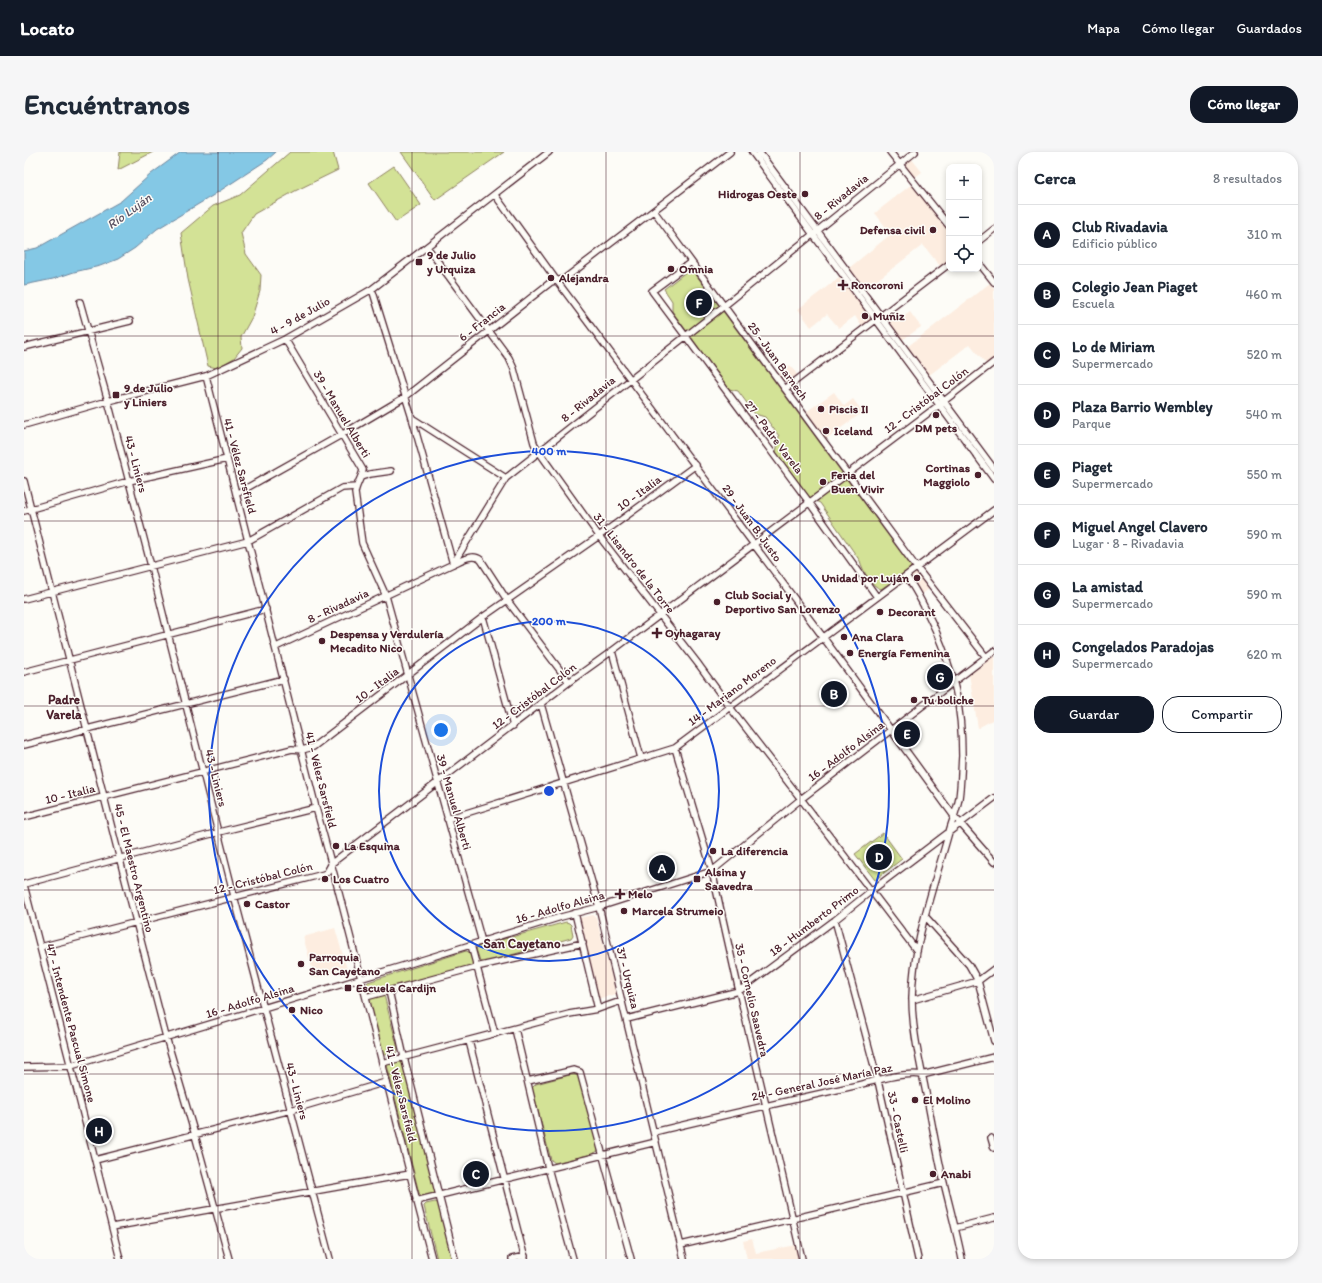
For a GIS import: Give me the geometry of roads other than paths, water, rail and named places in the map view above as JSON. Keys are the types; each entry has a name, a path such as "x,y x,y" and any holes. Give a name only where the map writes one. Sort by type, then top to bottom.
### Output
{"street":[{"name":"4 - 9 de Julio","path":"24,425 108,401 206,376 284,339 372,289 549,152"},
{"name":"6 - Francia","path":"236,494 405,397 551,282 564,279 730,152"},
{"path":"752,152 879,318 994,479"},
{"path":"759,152 815,233"},
{"path":"890,152 946,222"},
{"name":"8 - Rivadavia","path":"276,647 453,564 506,478 724,306 915,152"},
{"name":"29 - Juan B. Justo","path":"495,195 557,281 696,465 953,815 994,862"},
{"name":"25 - Juan Barnech","path":"654,211 917,568 986,657"},
{"path":"982,239 994,229"},
{"name":"31 - Lisandro de la Torre","path":"426,247 509,358 514,370 534,443 539,452 599,536 917,951"},
{"name":"27 - Padre Varela","path":"692,262 652,291 809,502 877,597"},
{"path":"785,389 946,266"},
{"path":"982,267 994,282"},
{"path":"372,289 412,418 453,564 473,556 478,557 481,560 507,600 569,682"},
{"name":"43 - Liniers","path":"80,302 129,481 204,771 234,896 330,1259"},
{"path":"24,347 130,321"},
{"name":"39 - Manuel Alberti","path":"284,339 362,470 361,478 356,487 356,505 362,542 386,596 482,942"},
{"name":"12 - Cristóbal Colón","path":"40,947 324,874 332,864 438,782 994,362"},
{"name":"41 - Vélez Sarsfield","path":"206,376 432,1259"},
{"path":"941,403 994,469"},
{"path":"412,418 506,478"},
{"path":"24,511 129,481 227,459"},
{"name":"10 - Italia","path":"24,817 292,749 302,750 313,747 483,617 599,536 696,465"},
{"path":"361,478 370,474 391,471"},
{"name":"45 - El Maestro Argentino","path":"24,481 166,1037 229,1259"},
{"path":"24,599 248,541 342,488 356,487"},
{"name":"14 - Mariano Moreno","path":"447,819 675,748 729,706 994,510"},
{"path":"906,576 914,586 926,608 942,646 954,682 960,715 962,749 959,800 953,815 925,916 913,976 912,1000 922,1075 944,1183 962,1259"},
{"path":"24,672 266,609"},
{"path":"483,617 512,726"},
{"name":"16 - Adolfo Alsina","path":"24,1067 71,1066 599,907 712,871 801,799 994,651"},
{"path":"612,652 642,758"},
{"path":"24,745 284,679"},
{"name":"37 - Urquiza","path":"542,704 599,907 684,1259"},
{"name":"35 - Cornelio Saavedra","path":"675,748 712,871 802,1259"},
{"name":"18 - Humberto Primo","path":"627,1019 739,991 835,920 994,798"},
{"path":"24,885 219,832 316,808"},
{"name":"47 - Intendente Pascual Simone","path":"24,885 26,898 71,1066 120,1259"},
{"path":"575,913 598,1009"},
{"path":"925,916 969,965 978,981 994,1041"},
{"name":"33 - Castelli","path":"835,920 878,1081 918,1259"},
{"path":"366,997 476,967 583,944"},
{"path":"471,945 495,1034"},
{"path":"912,1000 978,981 994,969"},
{"path":"389,991 404,1057 455,1259"},
{"path":"382,1063 569,1014 598,1009 622,1001"},
{"path":"515,1029 548,1168 573,1259"},
{"path":"468,1041 525,1257 512,1259"},
{"name":"24 - General José María Paz","path":"654,1132 914,1073 922,1075 994,1057"},
{"path":"528,1081 574,1070 580,1072 631,1259"},
{"path":"95,1160 291,1110 386,1082"},
{"path":"991,1138 994,1148"},
{"path":"416,1201 656,1142"},
{"path":"112,1227 410,1174"},
{"path":"680,1245 944,1183"},
{"path":"955,1228 994,1218"}],"water":[{"name":"Río Luján","path":"181,152 276,152 267,160 212,196 157,229 135,248 118,259 100,266 53,279 24,285 24,251 37,248 121,201 151,174"}],"place":[{"name":"Hidrogas Oeste","path":"805,194"},
{"name":"Defensa civil","path":"933,230"},
{"name":"9 de Julio y Urquiza","path":"419,262"},
{"name":"Omnia","path":"671,269"},
{"name":"Alejandra","path":"551,278"},
{"name":"Roncoroni","path":"843,285"},
{"name":"Miguel Angel Clavero","path":"699,303"},
{"name":"Muñiz","path":"865,316"},
{"name":"9 de Julio y Liniers","path":"116,395"},
{"name":"Piscis II","path":"821,409"},
{"name":"DM pets","path":"936,415"},
{"name":"Iceland","path":"826,431"},
{"name":"Cortinas Maggiolo","path":"978,475"},
{"name":"Feria del Buen Vivir","path":"823,482"},
{"name":"Unidad por Luján","path":"917,578"},
{"name":"Club Social y Deportivo San Lorenzo","path":"717,602"},
{"name":"Decorant","path":"880,612"},
{"name":"Oyhagaray","path":"657,633"},
{"name":"Ana Clara","path":"844,637"},
{"name":"Despensa y Verdulería Mecadito Nico","path":"322,641"},
{"name":"Energía Femenina","path":"850,653"},
{"name":"La amistad","path":"940,677"},
{"name":"Colegio Jean Piaget","path":"834,694"},
{"name":"Tu boliche","path":"914,700"},
{"name":"Piaget","path":"907,734"},
{"name":"La Esquina","path":"336,846"},
{"name":"La diferencia","path":"713,851"},
{"name":"Plaza Barrio Wembley","path":"879,857"},
{"name":"Club Rivadavia","path":"662,868"},
{"name":"Los Cuatro","path":"325,879"},
{"name":"Alsina y Saavedra","path":"697,879"},
{"name":"Melo","path":"620,894"},
{"name":"Castor","path":"247,904"},
{"name":"Marcela Strumeio","path":"624,911"},
{"name":"Parroquia San Cayetano","path":"301,964"},
{"name":"Escuela Cardijn","path":"348,988"},
{"name":"Nico","path":"292,1010"},
{"name":"El Molino","path":"915,1100"},
{"name":"Congelados Paradojas","path":"99,1131"},
{"name":"Lo de Miriam","path":"476,1174"},
{"name":"Anabi","path":"933,1174"}],"district":[{"name":"Padre Varela","path":"64,706"},
{"name":"San Cayetano","path":"522,943"}]}
